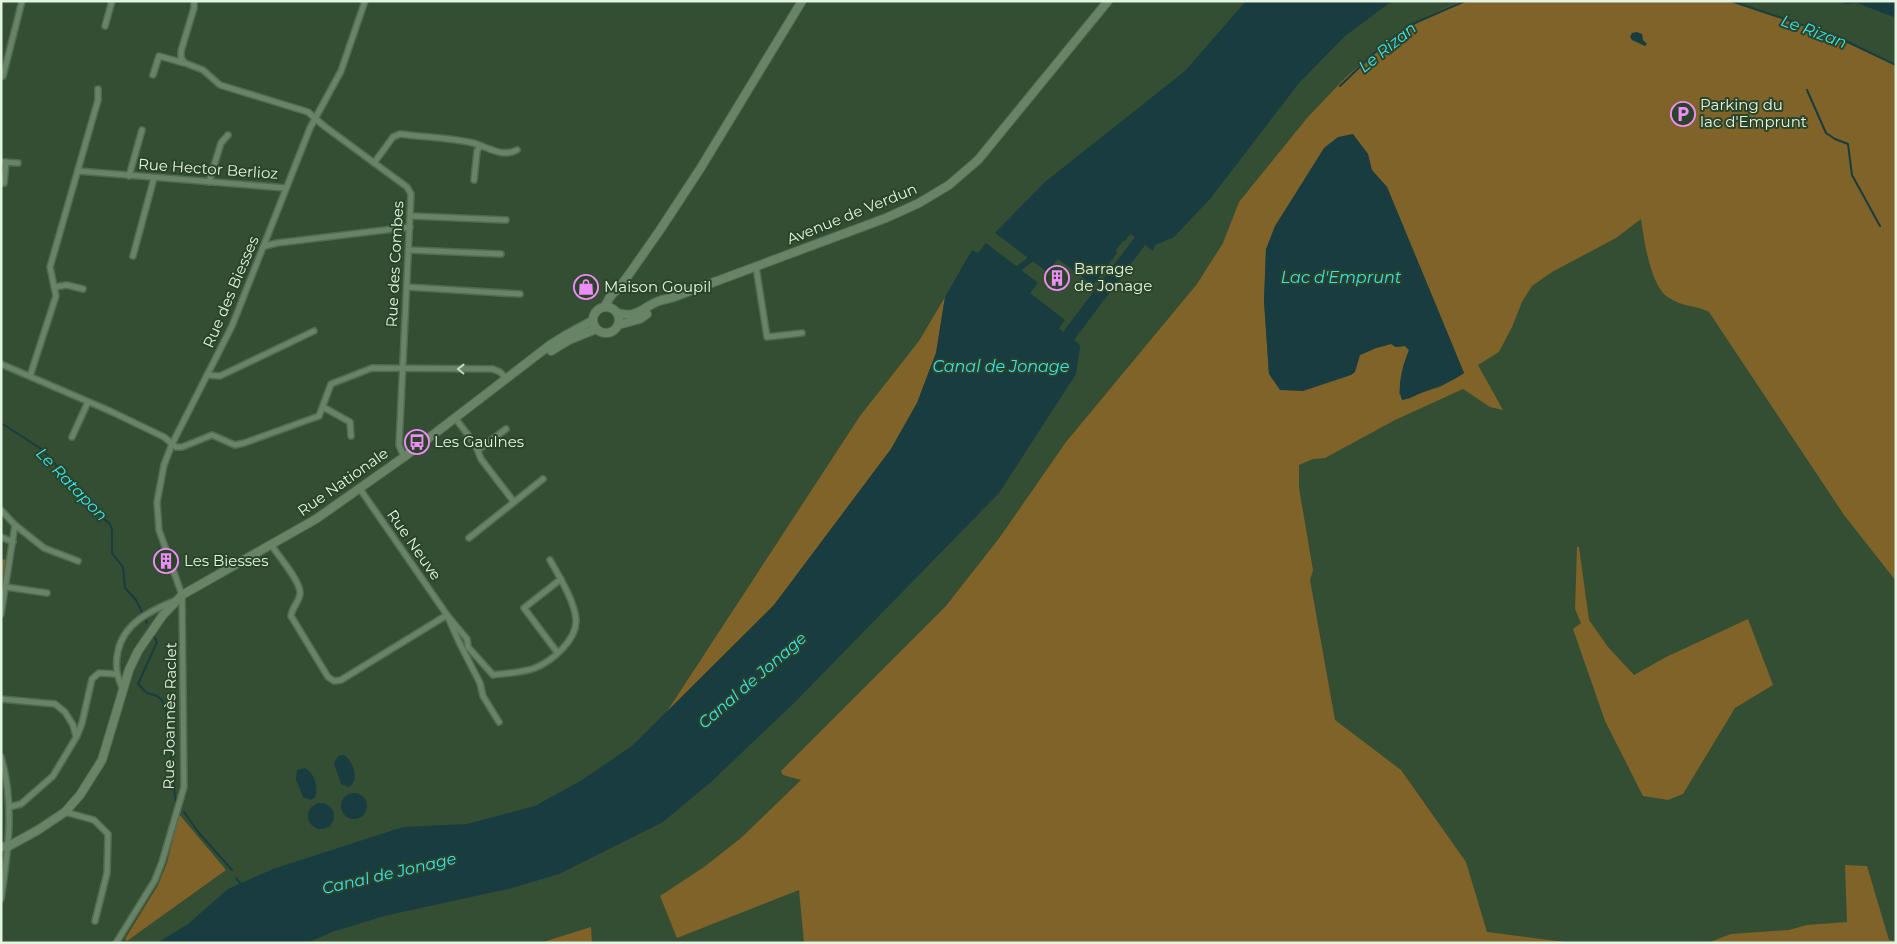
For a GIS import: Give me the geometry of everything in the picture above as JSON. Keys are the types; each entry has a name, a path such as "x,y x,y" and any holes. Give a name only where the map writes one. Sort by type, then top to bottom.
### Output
{"main road":[{"path":"612,309 595,311 592,321 596,329 607,333 613,331 618,325 612,309 615,298 625,280 700,169 802,1"},
{"name":"Avenue de Verdun","path":"612,309 631,316 658,302 886,218 920,203 949,185 978,160 1108,1"},
{"name":"Avenue de Verdun","path":"618,325 640,319 674,297"},
{"name":"Rue Nationale","path":"5,846 38,830 65,812 80,795 102,760 123,690 138,650 147,635 180,597 316,520 360,490 566,335 592,321"},
{"name":"Rue Nationale","path":"515,372 569,340 596,329"}],"street":[{"path":"3,76 22,1"},
{"path":"105,26 112,1"},
{"path":"184,63 181,58 181,51 194,8 194,1"},
{"name":"Rue des Biesses","path":"180,597 162,538 157,502 160,483 172,444 232,326 316,117 338,80 365,1"},
{"name":"Rue des Combes","path":"153,75 159,56 203,70 220,85 308,112 407,187 411,194 411,216 399,445 404,457"},
{"path":"30,376 56,296 50,266 98,100 98,88"},
{"name":"Rue Hector Berlioz","path":"128,176 142,130"},
{"path":"374,163 393,137 400,134 474,143 487,150 509,153 517,150"},
{"path":"210,182 221,143 228,135"},
{"path":"474,180 477,151 480,146"},
{"path":"4,183 4,162 18,163"},
{"name":"Rue Hector Berlioz","path":"78,171 286,188"},
{"path":"133,256 154,178"},
{"path":"411,216 506,220"},
{"path":"265,246 276,243 410,227"},
{"path":"409,250 501,254"},
{"path":"756,267 767,337 802,333"},
{"path":"54,287 67,285 83,289"},
{"path":"407,287 520,294"},
{"path":"208,375 220,376 314,331"},
{"path":"1,364 88,402 164,437 172,444 182,447 212,435 235,445 244,443 320,416 331,384 372,368 494,369 507,378"},
{"path":"72,437 88,402"},
{"path":"323,407 350,422 351,436"},
{"path":"455,418 475,444 481,459 514,502"},
{"path":"478,450 506,429"},
{"path":"469,538 543,480"},
{"name":"Rue Neuve","path":"360,490 447,615 467,639 468,647 492,675 536,667 557,652"},
{"path":"1,510 15,525 44,548 78,560"},
{"path":"1,614 15,525"},
{"path":"1,538 13,542"},
{"path":"271,545 300,586 299,598 291,616 328,677 334,681 341,680 447,615"},
{"path":"550,560 561,579 575,611 576,621 571,638 557,652 524,608 561,579"},
{"path":"6,587 47,593"},
{"name":"Rue Nationale","path":"116,674 121,640 126,630 155,609 180,597"},
{"name":"Rue Joannès Raclet","path":"116,943 155,880 184,787 180,597"},
{"name":"Rue Neuve","path":"447,615 480,683 483,696 500,722"},
{"path":"9,807 21,804 53,776 77,736 87,706 92,679 99,673 116,674 123,690"},
{"path":"1,699 55,704 65,712 73,724 77,736"},
{"path":"1,758 7,776 9,807 1,899"},
{"path":"65,812 94,820 108,834 107,873 95,921"}],"shaded area":[{"path":"1461,1 1732,1 1836,36 1896,64 1896,581 1844,515 1709,312 1679,303 1663,293 1658,286 1651,267 1641,219 1616,238 1552,272 1532,286 1522,302 1499,352 1478,365 1503,410 1490,407 1463,389 1395,420 1325,458 1313,459 1299,465 1299,488 1313,570 1310,580 1335,720 1401,770 1466,862 1487,932 1573,943 804,943 799,890 677,938 660,896 704,867 741,838 801,780 783,775 781,771 946,606 1000,537 1066,442 1197,284 1223,243 1239,202 1307,118 1346,77 1383,45 1430,15","holes":["1368,154 1371,170 1387,187 1464,373 1440,387 1408,399 1399,394 1403,366 1409,350 1405,346 1396,347 1391,344 1360,355 1269,374 1264,301 1266,249"]},
{"path":"945,297 936,353 917,403 891,449 774,605 666,713 860,416 919,341"},
{"path":"1577,547 1579,547 1589,620 1608,647 1634,675 1666,657 1748,619 1773,685 1735,708 1683,794 1668,800 1643,796 1605,721 1573,629 1581,623 1575,609"},
{"path":"1,559 8,560 1,602"},
{"path":"179,814 226,870 127,941 125,939 158,885 167,863"},
{"path":"1845,865 1867,866 1889,940 1896,941 1896,943 1707,943 1731,934 1789,930 1807,925 1847,922"},
{"path":"591,927 592,943 540,943"}],"water":[{"name":"Canal de Jonage","path":"1246,1 1392,1 1345,36 1299,83 1210,199 1174,237 1155,245 1153,251 1145,245 1074,340 1080,345 1076,374 999,493 796,701 711,782 663,822 559,874 512,888 384,916 332,932 307,943 157,943 188,924 228,889 273,869 403,827 467,824 535,806 582,780 632,746 774,605 891,449 917,403 936,353 945,297 972,250 978,253 986,243 1038,283 1030,293 1065,320 1059,328 1063,332 1135,237 1130,234 1123,241 1116,250 1117,253 1093,285 1058,259 1047,272 995,233 1045,182 1185,71"},
{"path":"1841,1 1896,1 1896,18 1857,3 1846,4"},
{"path":"1632,33 1642,34 1643,40 1647,44 1645,46 1632,40 1630,37"},
{"name":"Lac d'Emprunt","path":"1353,134 1368,154 1372,170 1387,187 1464,373 1445,384 1402,400 1400,394 1401,375 1409,350 1405,346 1396,347 1391,344 1360,355 1355,372 1351,375 1303,391 1280,390 1269,374 1264,301 1266,249 1275,226 1324,148 1338,137"},
{"path":"344,755 350,761 355,776 349,787 341,784 334,763 338,756"},
{"path":"305,768 311,773 316,785 315,797 311,800 303,797 296,779 297,770"},
{"path":"354,793 363,797 367,806 363,815 354,819 345,815 341,806 345,797"},
{"path":"321,803 330,807 334,816 330,825 321,829 312,825 308,816 312,807"}],"waterway":[{"name":"Le Rizan","path":"1340,86 1372,55 1408,26 1465,1"},
{"name":"Le Rizan","path":"1731,1 1835,36 1896,65"},
{"path":"1807,90 1826,133 1848,144 1852,175 1880,226"},
{"name":"Canal de Jonage","path":"1013,273 1036,255"},
{"name":"Le Ratapon","path":"1,423 43,450 75,487 88,498 94,511 110,524 112,530 112,553 123,567 125,588 136,600 143,614"},
{"name":"Le Ratapon","path":"145,618 147,623"},
{"name":"Le Ratapon","path":"153,635 157,642 138,684 147,693 157,696 162,700 170,723 171,768 176,803"},
{"name":"Le Ratapon","path":"184,812 199,833 232,870"},
{"name":"Le Ratapon","path":"236,878 241,884"}],"place":[{"name":"Parking du lac d'Emprunt","path":"1683,114"},
{"name":"Barrage de Jonage","path":"1057,278"},
{"name":"Maison Goupil","path":"586,287"},
{"name":"Les Gaulnes","path":"417,442"},
{"name":"Les Biesses","path":"166,561"}]}
